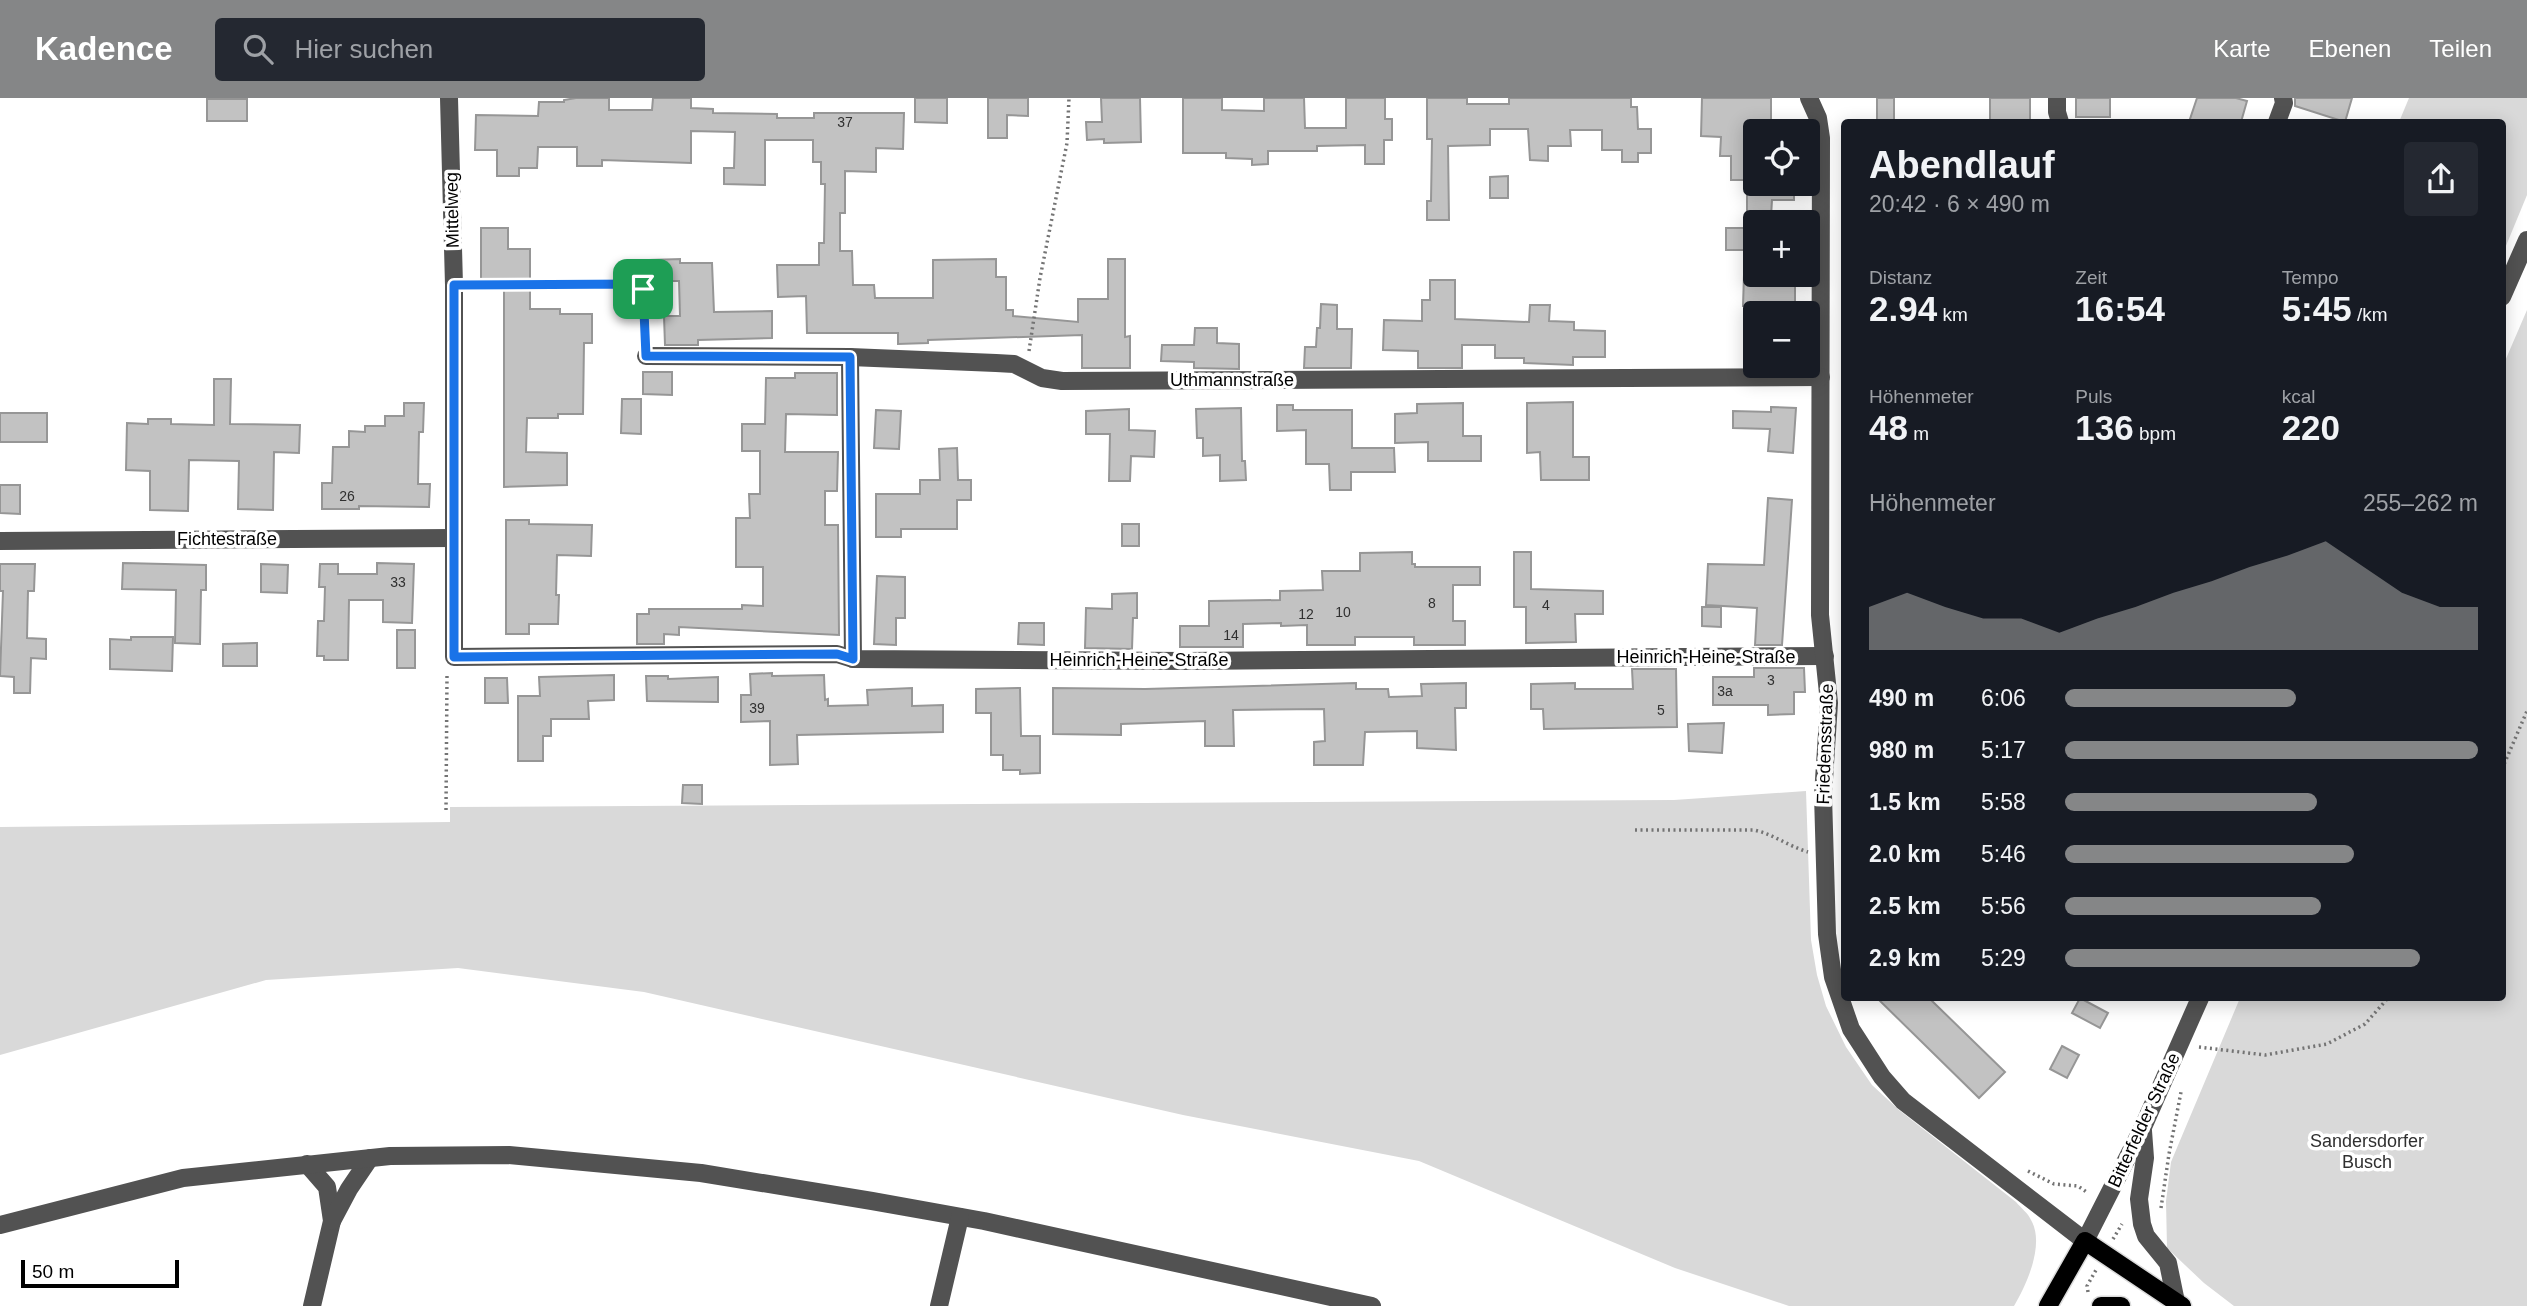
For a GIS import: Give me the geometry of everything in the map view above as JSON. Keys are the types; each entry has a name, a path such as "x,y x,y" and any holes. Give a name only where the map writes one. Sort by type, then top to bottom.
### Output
{"main road":[{"path":"2048,1306 2085,1241 2179,1304"},
{"path":"2101,1306 2121,1306"}],"street":[{"name":"Mittelweg","path":"449,98 454,285 454,657"},
{"name":"Friedensstraße","path":"1809,98 1818,118 1821,138 1820,615 1825,656 1837,703 1823,795 1824,853 1827,934 1833,977 1841,1000"},
{"path":"2057,98 2059,119"},
{"path":"2278,119 2284,103 2283,98"},
{"path":"2506,288 2527,240"},
{"name":"Uthmannstraße","path":"646,356 850,357 1014,364 1042,379 1062,380 1821,377"},
{"path":"850,357 853,659"},
{"name":"Fichtestraße","path":"0,541 454,538"},
{"name":"Heinrich-Heine-Straße","path":"454,657 837,654 853,659 1201,661 1825,656"},
{"name":"Friedensstraße","path":"1841,1001 1851,1029 1865,1054 1913,1110 2085,1241"},
{"name":"Bitterfelder Straße","path":"2085,1241 2143,1128 2199,1001"},
{"path":"2143,1128 2145,1158 2140,1192 2141,1222 2146,1236 2168,1263 2179,1304"},
{"path":"0,1226 183,1178 370,1158 509,1155 702,1173 960,1217 1372,1306"},
{"path":"312,1306 332,1221 370,1158"},
{"path":"307,1164 327,1187 332,1221"},
{"path":"939,1306 960,1217"}],"path":[{"path":"1026,371 1040,278 1067,143 1069,98"},
{"path":"454,285 638,284 643,289 646,356"},
{"path":"446,810 447,671 454,657"},
{"path":"2506,760 2527,711"},
{"path":"1635,830 1754,830 1768,833 1788,846 1811,853 1824,853"},
{"path":"2180,1044 2265,1055 2327,1044 2365,1024 2385,1001"},
{"path":"2020,1167 2054,1184 2078,1186 2105,1203"}],"green space":[{"path":"2409,98 2527,98 2527,195 2506,246 2506,119 2400,119"},
{"name":"Sandersdorfer Busch","path":"2527,310 2527,1306 2234,1306 2204,1283 2167,1248 2166,1201 2171,1162 2239,1001 2506,1001 2506,359"},
{"path":"1806,791 1811,940 1826,1006 1846,1047 1872,1085 1899,1110 2016,1202 2030,1217 2036,1240 2033,1264 2014,1306 1789,1306 1675,1268 1419,1161 1183,1115 644,992 458,968 266,980 0,1055 0,827 450,822 450,807 1674,800"}],"building":[{"path":"576,98 609,98 609,110 652,110 653,98 691,98 691,108 713,109 713,113 777,114 777,118 814,118 814,113 904,113 903,149 876,148 876,172 845,171 845,213 840,213 840,251 852,251 853,285 874,285 875,298 933,298 933,260 996,259 996,277 1006,277 1006,310 1013,310 1013,316 1078,322 1078,299 1108,299 1108,259 1125,259 1125,337 1130,336 1130,368 1082,368 1082,335 928,340 928,343 898,344 898,333 807,333 806,296 778,297 777,265 819,265 819,243 824,243 825,184 821,184 821,162 813,162 813,140 765,140 765,185 724,184 724,168 734,168 735,132 691,131 691,163 602,160 602,166 577,166 577,147 538,147 537,168 519,168 519,176 497,176 497,150 475,150 476,115 538,116 539,102 564,102"},
{"path":"915,98 947,98 947,123 915,122"},
{"path":"988,98 1028,98 1028,116 1007,115 1007,138 988,138"},
{"path":"1101,98 1140,98 1141,142 1104,143 1104,139 1087,140 1086,122 1102,122"},
{"path":"1183,98 1222,98 1222,110 1264,111 1264,98 1304,98 1305,128 1346,128 1346,98 1385,98 1385,119 1392,119 1392,140 1384,140 1384,164 1365,164 1365,145 1317,146 1317,151 1268,151 1268,164 1252,165 1252,159 1226,158 1226,153 1183,153"},
{"path":"1427,98 1467,98 1467,104 1509,104 1509,98 1631,98 1631,107 1637,107 1638,129 1651,129 1651,153 1638,153 1638,162 1622,162 1622,150 1602,150 1602,130 1570,130 1571,146 1548,146 1548,161 1530,160 1528,129 1490,129 1490,145 1448,146 1449,220 1427,220 1427,201 1431,201 1432,139 1427,139"},
{"path":"1702,98 1771,98 1771,119 1743,119 1743,180 1731,180 1731,156 1720,156 1721,137 1701,136"},
{"path":"1877,98 1894,98 1894,119 1877,119"},
{"path":"1990,98 2030,98 2030,119 1990,119"},
{"path":"2076,98 2110,98 2110,117 2076,117"},
{"path":"2197,98 2236,98 2247,101 2242,119 2190,119"},
{"path":"2295,98 2352,98 2346,119 2336,119 2295,106"},
{"path":"207,99 247,99 247,121 207,121"},
{"path":"1508,176 1508,198 1490,198 1490,177"},
{"path":"1747,196 1794,196 1794,200 1772,200 1771,210 1747,210"},
{"path":"481,228 508,228 508,249 530,249 530,309 560,309 560,314 592,314 592,343 584,343 583,414 558,414 558,418 527,418 526,452 567,453 567,485 504,487 504,279 481,279"},
{"path":"1726,228 1743,228 1743,250 1726,250"},
{"path":"680,259 680,263 712,263 714,312 772,311 772,338 698,340 698,345 665,345 664,316 680,316 679,281 650,281 650,260"},
{"path":"1430,280 1455,280 1455,319 1529,322 1530,305 1550,305 1549,321 1574,322 1574,330 1605,331 1605,357 1573,357 1573,365 1524,363 1524,358 1495,358 1495,345 1462,345 1462,368 1418,368 1418,351 1383,350 1384,320 1422,321 1422,300 1430,300"},
{"path":"1744,287 1795,287 1795,301 1743,301"},
{"path":"1321,304 1337,305 1337,329 1352,329 1351,368 1304,368 1305,347 1316,347"},
{"path":"1195,328 1217,328 1217,343 1239,344 1239,369 1194,368 1194,362 1161,361 1162,345 1194,345"},
{"path":"643,372 672,372 672,395 643,394"},
{"path":"795,373 837,373 837,415 786,414 785,452 838,452 837,491 825,491 825,525 838,525 839,635 679,627 679,635 664,634 664,644 637,644 637,614 649,614 649,609 742,609 742,605 763,606 763,567 736,567 736,518 750,518 749,494 760,494 760,451 742,451 742,424 765,424 766,378 795,378"},
{"path":"214,379 231,379 230,424 300,425 299,453 274,452 273,510 238,509 239,461 189,460 188,511 150,510 150,471 126,470 127,423 148,424 148,419 171,419 171,424 214,425"},
{"path":"622,399 641,399 641,434 621,433"},
{"path":"1573,402 1573,457 1589,457 1589,480 1541,480 1540,452 1527,453 1527,403"},
{"path":"404,403 424,403 423,432 419,432 418,484 430,484 429,507 359,506 359,509 322,509 322,483 332,483 333,447 349,447 349,431 365,432 365,426 385,426 385,416 404,416"},
{"path":"1463,403 1463,436 1481,436 1481,461 1428,461 1428,442 1395,443 1395,414 1417,413 1417,404"},
{"path":"1277,405 1293,405 1293,410 1352,410 1352,448 1394,448 1395,472 1351,472 1351,490 1330,490 1329,464 1306,464 1306,430 1277,431"},
{"path":"1771,407 1796,408 1793,453 1768,451 1770,429 1733,428 1733,411 1771,412"},
{"path":"1241,408 1242,461 1245,461 1246,480 1220,481 1220,455 1203,456 1203,438 1197,438 1196,409"},
{"path":"1129,409 1129,430 1155,431 1154,457 1131,456 1130,481 1109,481 1110,434 1086,434 1086,411"},
{"path":"876,410 901,411 899,449 874,448"},
{"path":"0,413 47,413 47,442 0,442"},
{"path":"957,448 958,480 971,480 971,500 957,500 957,529 901,529 901,537 876,537 876,494 920,494 920,480 940,480 939,449"},
{"path":"0,485 20,485 20,514 0,513"},
{"path":"1768,498 1792,500 1782,645 1755,645 1757,608 1706,605 1708,564 1764,565"},
{"path":"506,520 529,520 529,524 592,525 591,556 557,555 558,624 529,624 529,634 506,634"},
{"path":"1122,524 1139,524 1139,546 1122,546"},
{"path":"1412,552 1412,564 1415,564 1415,567 1480,567 1480,585 1453,585 1453,621 1465,621 1465,645 1414,645 1414,637 1355,637 1355,645 1307,645 1307,625 1281,626 1281,623 1243,624 1243,647 1180,647 1180,626 1209,626 1209,601 1280,600 1280,591 1323,590 1322,571 1360,571 1360,553"},
{"path":"1514,552 1531,552 1531,589 1603,591 1603,614 1575,614 1576,642 1526,643 1526,607 1514,607"},
{"path":"123,563 206,565 206,590 201,590 200,644 175,643 176,590 122,589"},
{"path":"377,563 414,564 412,623 383,622 383,600 349,600 348,660 324,660 324,656 317,656 318,621 324,621 325,587 319,587 320,564 338,564 338,574 377,574"},
{"path":"0,564 35,564 34,591 28,591 27,638 46,639 46,659 31,658 30,693 14,693 14,677 0,676 3,591 0,591"},
{"path":"261,564 288,565 287,593 261,592"},
{"path":"877,576 905,577 905,618 896,618 896,645 874,644"},
{"path":"1137,593 1137,618 1133,618 1132,649 1085,648 1086,608 1112,609 1112,594"},
{"path":"1702,607 1721,607 1721,627 1702,626"},
{"path":"1019,623 1044,623 1044,645 1018,644"},
{"path":"397,630 415,630 415,668 397,668"},
{"path":"131,637 173,637 172,671 110,669 110,639 131,640"},
{"path":"257,643 257,666 223,666 223,644"},
{"path":"1754,668 1804,668 1805,692 1794,692 1794,714 1768,715 1768,705 1713,705 1713,677 1754,677"},
{"path":"1632,669 1676,669 1677,727 1544,729 1543,709 1531,709 1531,684 1575,683 1575,689 1633,689"},
{"path":"772,673 772,676 824,675 825,700 828,699 828,706 868,705 867,690 912,688 912,706 943,705 943,732 797,735 798,764 770,765 770,721 741,722 741,695 751,695 750,674"},
{"path":"614,675 614,700 588,701 589,719 551,719 551,736 543,736 543,761 518,761 518,696 540,696 539,677"},
{"path":"646,676 668,676 668,679 718,677 718,702 647,701"},
{"path":"485,678 507,678 508,703 485,703"},
{"path":"1356,683 1356,689 1388,689 1389,697 1422,696 1421,684 1466,683 1466,708 1455,708 1456,750 1417,748 1417,731 1365,732 1363,765 1314,765 1314,742 1325,741 1324,709 1233,710 1234,746 1205,746 1205,721 1121,724 1121,735 1053,734 1053,688 1145,689"},
{"path":"1020,688 1021,736 1040,736 1040,773 1020,774 1020,770 1003,770 1003,755 991,755 991,713 976,713 976,689"},
{"path":"1724,723 1722,753 1689,751 1688,724"},
{"path":"683,785 702,785 702,804 682,803"},
{"path":"1880,1001 1932,1001 2005,1072 1979,1098"},
{"path":"2078,1001 2086,1001 2108,1013 2100,1028 2072,1013"},
{"path":"2062,1046 2079,1055 2067,1078 2050,1069"}],"route":[{"path":"638,284 643,289 646,356 850,357 853,659 837,654 454,657 454,285 638,284"}]}
